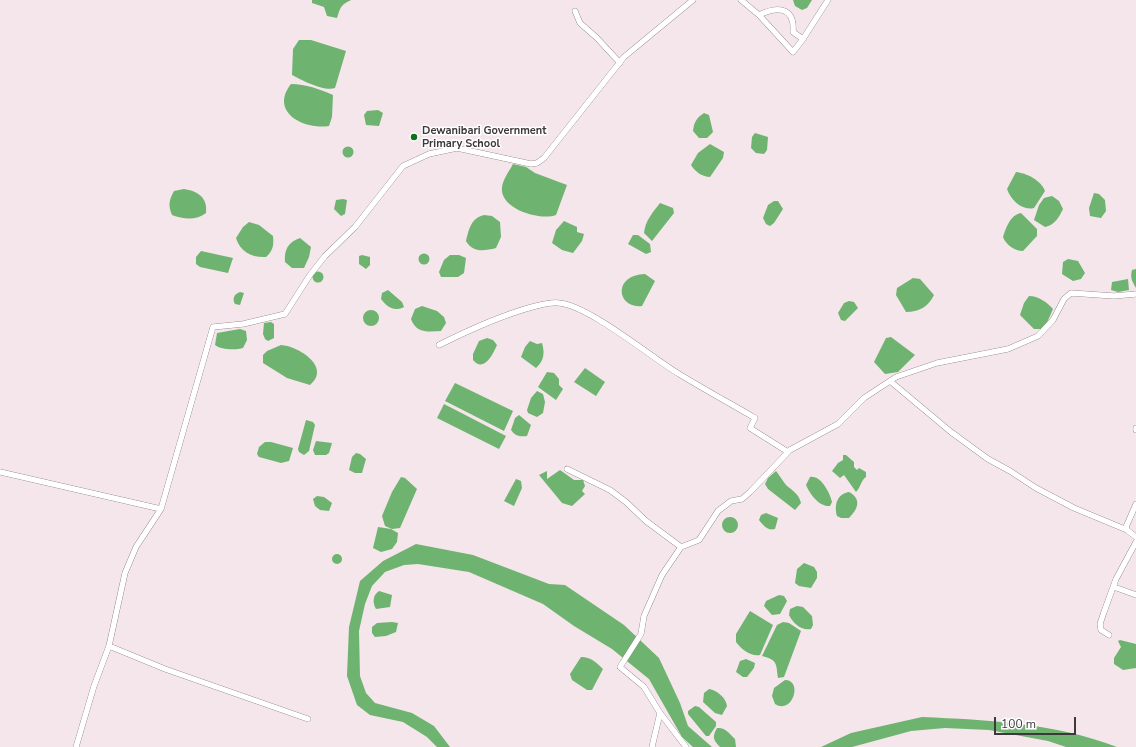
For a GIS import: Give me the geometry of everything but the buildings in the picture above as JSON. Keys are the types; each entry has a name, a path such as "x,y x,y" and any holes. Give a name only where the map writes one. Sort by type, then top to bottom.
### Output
{"street":[{"path":"76,747 94,686 109,646 125,573 136,547 161,509 212,326 243,324 285,314 310,275 325,256 355,227 403,166 429,154 457,148 537,164 544,158 624,57 693,0"},
{"path":"741,0 759,15 793,52 828,0"},
{"path":"759,15 774,9 781,9 791,17 794,22 794,32 803,39"},
{"path":"575,11 580,23 597,38 620,63"},
{"path":"686,747 660,713 644,687 620,668 641,634 644,616 662,575 681,546 699,540 718,511 731,501 742,499 788,452 838,424 864,398 890,381 937,363 1008,349 1038,336 1053,320 1064,299 1071,293 1114,296 1136,294"},
{"path":"439,345 469,330 509,314 543,304 559,303 576,307 608,326 678,373 755,418 750,428 788,452"},
{"path":"890,381 951,432 988,459 1036,488 1074,508 1126,530 1136,537"},
{"path":"567,469 610,490 626,502 646,521 681,546"},
{"path":"0,472 161,509"},
{"path":"1126,530 1136,504"},
{"path":"1109,635 1101,630 1100,624 1116,579 1136,542"},
{"path":"1114,587 1136,595"},
{"path":"109,646 165,669 308,719"},
{"path":"652,747 660,713"}],"shaded area":[{"path":"312,0 351,0 342,6 337,18 327,16 324,7 312,3"},
{"path":"793,0 812,0 807,8 802,10 795,6"},
{"path":"299,40 311,40 346,51 335,88 331,89 319,87 292,75 293,49"},
{"path":"291,84 312,87 333,95 332,117 329,126 309,125 292,117 287,111 284,103 285,94"},
{"path":"378,110 383,113 379,126 366,125 364,115 367,111"},
{"path":"704,113 709,115 713,132 707,138 699,138 693,131 693,128 697,119"},
{"path":"755,133 768,137 767,150 764,154 756,153 751,148 752,137"},
{"path":"710,144 724,152 723,158 710,177 699,174 691,165 698,153"},
{"path":"346,147 350,147 352,148 352,156 346,157 343,154 343,150"},
{"path":"513,164 526,167 535,173 567,185 556,215 531,215 522,212 507,202 503,195 502,187"},
{"path":"1016,172 1037,180 1045,191 1034,208 1025,208 1018,204 1011,197 1007,189"},
{"path":"184,189 193,191 201,196 205,203 206,213 202,216 194,218 181,218 172,215 170,200 172,194 174,191"},
{"path":"1094,193 1099,194 1105,200 1106,211 1101,218 1090,216 1089,208"},
{"path":"1052,196 1059,201 1063,209 1054,223 1045,227 1034,220 1039,205 1044,198"},
{"path":"336,200 347,200 345,214 341,216 334,209"},
{"path":"774,201 778,201 783,209 774,223 770,226 766,224 763,218 768,205"},
{"path":"660,203 673,208 674,213 652,241 644,233 650,217"},
{"path":"1021,213 1037,229 1037,236 1023,251 1011,247 1006,243 1003,237 1011,219 1017,214"},
{"path":"484,215 492,216 500,222 501,237 496,248 479,250 472,248 466,241 473,221"},
{"path":"564,221 577,227 577,232 584,234 582,241 573,253 562,250 552,243 556,230"},
{"path":"249,222 259,225 273,236 272,248 266,257 248,253 238,243 236,238 243,227"},
{"path":"633,235 638,235 650,244 651,252 646,254 628,244"},
{"path":"300,238 311,247 309,257 304,268 292,268 285,262 286,250 292,242"},
{"path":"201,251 233,258 228,273 200,267 196,264 196,257"},
{"path":"422,254 426,254 428,255 428,263 422,264 419,261 419,257"},
{"path":"362,255 370,257 370,265 366,269 359,264 359,256"},
{"path":"450,255 459,255 466,258 464,273 458,277 441,277 439,272 444,260"},
{"path":"1068,259 1078,261 1085,273 1081,279 1073,281 1062,274 1063,262"},
{"path":"1136,269 1136,288 1132,281 1131,275 1132,270"},
{"path":"316,272 320,272 322,273 322,281 316,282 313,279 313,275"},
{"path":"645,274 655,281 642,306 634,306 627,302 623,297 623,285 627,280 634,276"},
{"path":"913,278 920,279 934,295 929,303 923,308 906,312 896,295 897,288"},
{"path":"1128,279 1129,290 1118,292 1111,290 1112,282"},
{"path":"388,290 402,302 404,307 394,309 383,302 381,299 382,293"},
{"path":"240,292 244,293 240,305 235,304 234,297"},
{"path":"1029,296 1042,300 1053,309 1046,325 1041,329 1034,329 1020,315 1024,303"},
{"path":"849,301 854,302 858,308 845,321 841,320 838,313 844,303"},
{"path":"422,306 437,311 444,317 446,323 441,331 423,331 413,324 411,319 415,309"},
{"path":"371,310 377,312 379,318 377,324 371,326 365,324 363,318 365,312"},
{"path":"271,322 274,324 274,338 268,341 265,339 263,334 264,323"},
{"path":"240,329 246,331 247,340 243,348 229,349 221,348 215,345 217,333"},
{"path":"891,337 915,355 898,372 885,374 874,362 886,338"},
{"path":"487,338 493,340 497,345 488,361 481,364 477,363 473,360 473,354 479,341"},
{"path":"530,341 537,344 542,343 543,347 544,353 542,360 536,368 521,357 525,347"},
{"path":"281,345 288,346 303,353 315,365 317,371 316,378 310,385 287,378 263,363 263,355 267,351"},
{"path":"585,368 605,382 596,396 574,382"},
{"path":"547,372 554,373 559,379 559,385 563,389 556,400 538,387"},
{"path":"455,383 513,411 504,431 445,401"},
{"path":"537,391 543,394 545,402 543,413 537,417 528,413 527,410 531,398"},
{"path":"444,404 506,436 499,449 437,418"},
{"path":"519,415 531,425 527,436 518,436 511,430 515,418"},
{"path":"306,420 313,422 315,425 309,451 304,455 299,452 298,449"},
{"path":"316,441 332,443 329,453 326,455 315,455 313,450"},
{"path":"265,442 271,442 293,448 289,461 281,463 259,457 257,454 259,447"},
{"path":"356,453 360,454 366,459 362,473 355,473 349,470 352,457"},
{"path":"843,455 846,455 854,462 854,467 857,470 859,468 866,472 866,477 856,492 844,475 840,478 832,471 838,463 843,460"},
{"path":"560,470 574,480 583,480 585,486 582,491 585,494 572,506 562,503 539,475 547,471 547,479"},
{"path":"776,471 786,485 799,497 801,503 795,510 768,489 765,484 768,478"},
{"path":"401,477 405,478 417,489 400,528 392,529 385,526 382,516 392,492"},
{"path":"810,477 818,479 824,485 832,502 830,506 826,506 819,502 810,492 806,485"},
{"path":"516,479 521,481 522,488 514,506 504,501"},
{"path":"849,492 856,498 856,508 849,518 841,518 837,516 836,504 842,495"},
{"path":"317,496 324,497 332,503 329,511 320,510 315,506 313,499"},
{"path":"766,513 778,518 775,529 767,528 759,520 761,515"},
{"path":"730,517 736,519 738,525 736,531 730,533 724,531 722,525 724,519"},
{"path":"378,527 391,529 398,533 397,542 392,549 381,552 373,548"},
{"path":"416,544 473,555 549,584 565,585 624,625 659,658 680,703 688,726 712,747 693,747 682,737 649,679 612,649 574,626 543,604 469,572 418,564 404,565 385,572 372,586 365,604 359,631 360,676 366,693 375,703 412,713 434,726 450,747 437,747 427,737 403,722 370,715 357,705 347,676 349,627 360,581 383,561"},
{"path":"337,554 342,559 337,564 332,559"},
{"path":"804,563 814,567 817,572 817,578 811,588 799,586 795,583 797,569"},
{"path":"379,591 392,595 390,607 376,609 374,599 375,595"},
{"path":"779,595 784,596 787,601 780,614 772,615 764,606 766,601"},
{"path":"797,606 803,607 812,616 813,625 811,629 801,628 789,615 790,609"},
{"path":"750,611 773,625 760,655 753,655 746,652 736,642 736,634"},
{"path":"783,622 789,623 801,631 784,677 778,678 774,661 762,656 777,625"},
{"path":"377,623 398,623 396,632 386,636 375,637 372,633 372,627"},
{"path":"1120,640 1136,644 1136,668 1123,670 1114,664 1114,658 1121,647 1118,641"},
{"path":"581,657 593,660 603,669 592,690 587,690 572,680 570,674"},
{"path":"746,659 755,663 754,668 747,677 743,677 736,672 740,661"},
{"path":"785,680 790,681 794,685 794,696 787,705 781,706 775,704 772,696 774,688"},
{"path":"709,689 718,693 725,700 727,706 722,715 715,713 703,702 704,693"},
{"path":"695,706 699,707 716,722 716,726 709,736 706,736 688,714 688,711"},
{"path":"922,717 996,721 1021,724 1069,733 1117,747 1066,747 1048,741 989,730 945,728 911,731 852,747 821,747 851,733"},
{"path":"717,728 725,730 735,739 736,747 720,747 714,738"}],"place":[{"name":"Dewanibari Government Primary School","path":"414,137"}]}
